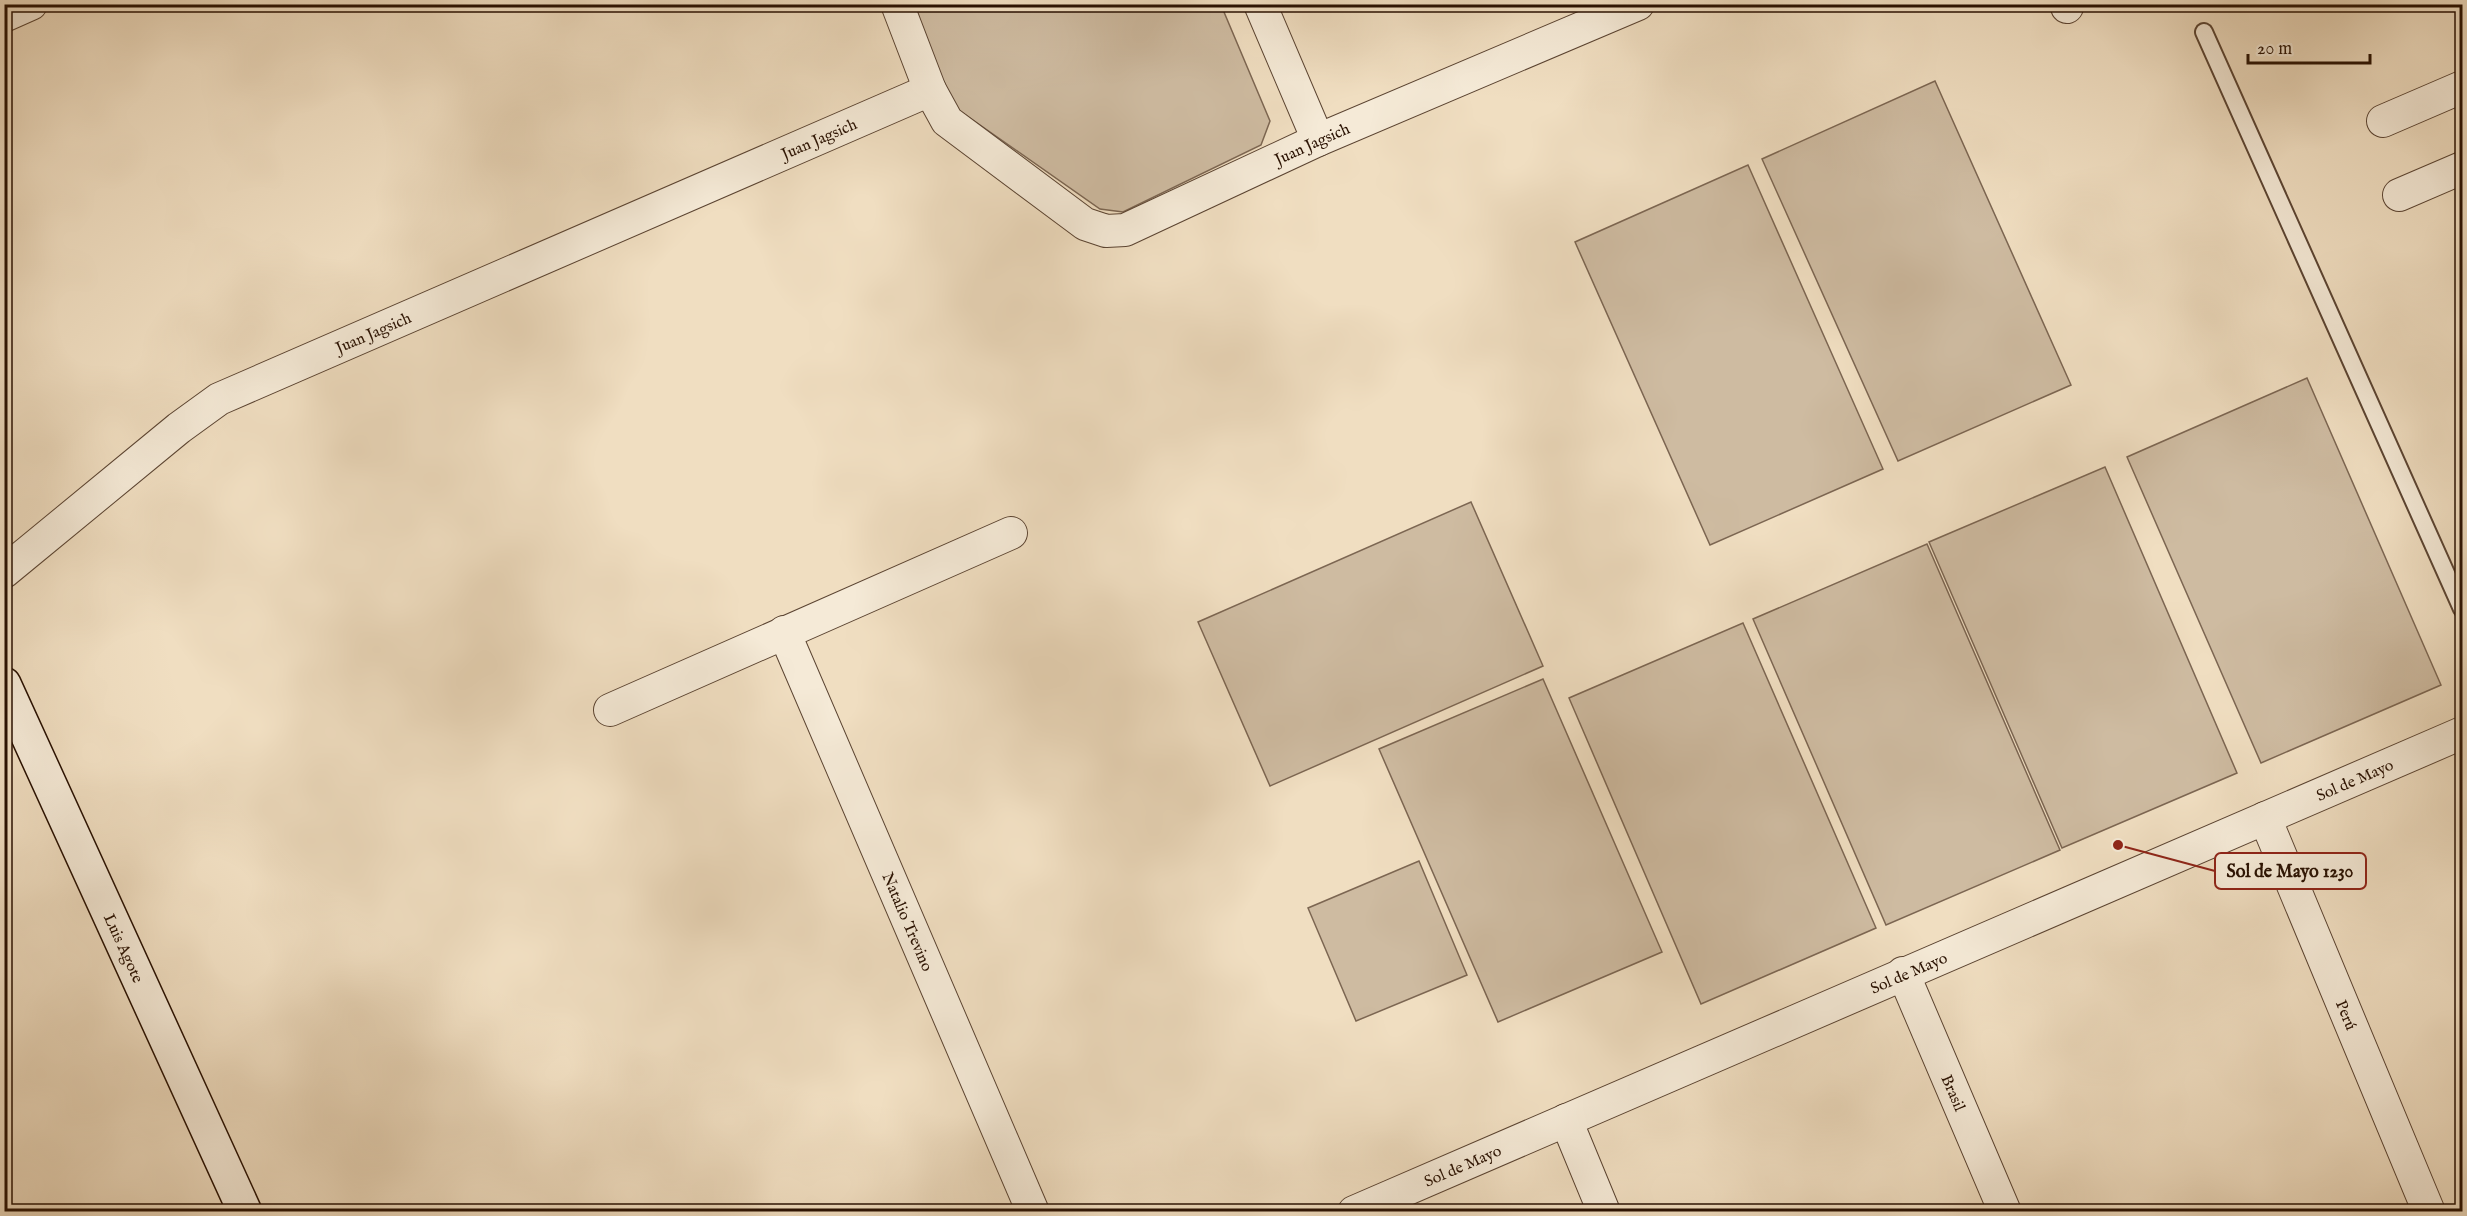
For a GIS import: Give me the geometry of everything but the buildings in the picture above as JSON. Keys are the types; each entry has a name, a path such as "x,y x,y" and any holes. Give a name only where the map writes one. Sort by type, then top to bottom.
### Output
{"main road":[{"name":"Luis Agote","path":"4,684 245,1212"}],"street":[{"path":"4,16 31,4"},
{"path":"897,4 930,90"},
{"path":"1260,4 1318,140"},
{"name":"Juan Jagsich","path":"4,572 179,428 219,399 930,90 947,120 1085,224 1106,231 1125,230 1318,140 1638,4"},
{"path":"2383,121 2463,87"},
{"path":"2399,195 2463,168"},
{"path":"610,710 1011,533"},
{"name":"Natalio Trevino","path":"784,632 1032,1212"},
{"name":"Sol de Mayo","path":"1354,1212 2463,733"},
{"name":"Perú","path":"2265,818 2429,1212"},
{"name":"Brasil","path":"1903,973 2005,1212"},
{"path":"1566,1120 1604,1212"}],"lane":[{"path":"2204,32 2463,609"}],"shaded area":[{"path":"898,5 1221,5 1270,121 1261,145 1123,212 1100,209 930,90"},
{"path":"1935,81 2071,385 1898,461 1762,159"},
{"path":"1748,165 1883,469 1710,545 1575,242"},
{"path":"2307,378 2441,685 2261,763 2127,457"},
{"path":"2105,467 2237,773 2062,848 1929,542"},
{"path":"1471,502 1543,666 1270,786 1198,622"},
{"path":"1927,544 2060,850 1886,925 1753,619"},
{"path":"1743,623 1876,928 1701,1004 1569,698"},
{"path":"1543,679 1662,952 1498,1022 1379,749"},
{"path":"1419,861 1467,975 1356,1021 1308,908"}],"place":[{"name":"Sol de Mayo 1230","path":"2118,845"}]}
